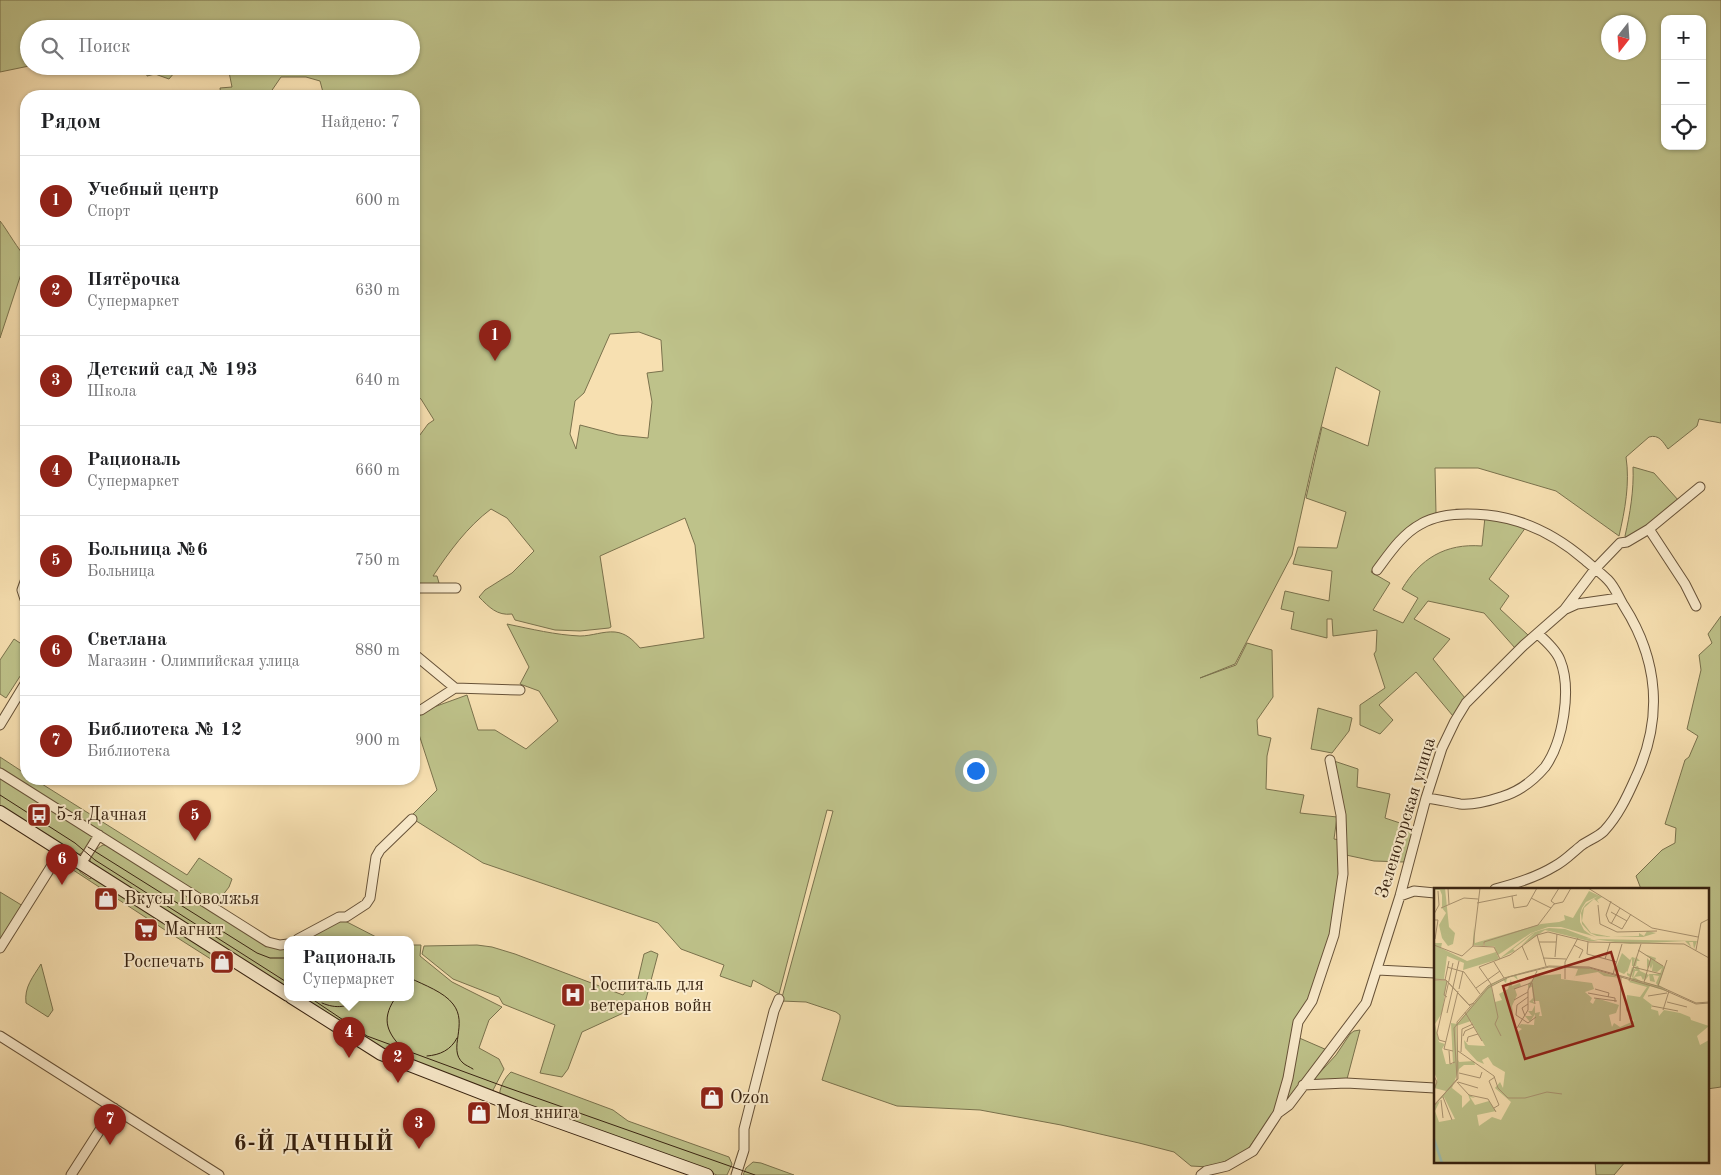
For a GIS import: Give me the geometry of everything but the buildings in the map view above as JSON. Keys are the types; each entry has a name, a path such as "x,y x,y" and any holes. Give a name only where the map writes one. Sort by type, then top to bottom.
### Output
{"street":[{"name":"Зеленогорская улица","path":"1278,1113 1288,1105 1366,1003 1378,970 1426,798 1442,748 1455,720 1466,703 1524,645 1564,610 1595,569 1620,543 1633,539 1649,529 1700,487"},
{"path":"1377,570 1405,536 1421,524 1440,517 1471,514 1496,516 1522,522 1550,534 1572,549 1609,582 1645,646 1653,686 1652,718 1648,747 1626,800 1613,821 1603,832 1580,846 1556,866 1534,877 1498,888"},
{"path":"1649,529 1685,584 1696,606"},
{"path":"420,588 456,588"},
{"path":"1564,610 1577,604 1619,598"},
{"path":"1426,798 1461,804 1486,802 1529,783 1545,766 1555,748 1561,730 1566,692 1560,659 1538,634"},
{"path":"420,659 455,688"},
{"path":"420,710 455,688 520,690"},
{"path":"0,725 20,692"},
{"path":"1202,1175 1206,1171 1227,1166 1253,1151 1278,1113 1288,1078 1298,1022 1312,1000 1334,935 1343,874 1341,815 1330,760"},
{"path":"0,773 268,942 284,944"},
{"path":"0,812 284,993"},
{"path":"304,936 339,917 346,918 366,904 370,898 376,857 380,850 412,819"},
{"path":"82,864 99,836"},
{"path":"0,948 61,851"},
{"path":"1400,896 1414,891 1434,893"},
{"path":"1378,970 1434,973"},
{"path":"736,1175 744,1150 744,1129 779,998"},
{"path":"297,1001 381,1054 502,1101 707,1175"},
{"path":"0,1036 219,1175"},
{"path":"1303,1085 1346,1083 1434,1088"},
{"path":"70,1175 114,1108"}],"green space":[{"path":"0,0 1721,0 1721,423 1699,419 1697,426 1668,449 1662,441 1652,436 1626,457 1626,496 1619,536 1556,491 1478,468 1435,468 1436,513 1408,531 1371,572 1390,583 1373,610 1403,623 1418,598 1402,589 1409,578 1425,561 1445,550 1456,547 1482,546 1485,517 1526,527 1489,579 1509,596 1500,609 1531,636 1515,648 1484,613 1428,601 1414,619 1450,639 1433,659 1465,698 1453,716 1416,672 1379,705 1393,720 1380,734 1360,725 1360,705 1385,688 1374,654 1376,651 1377,630 1333,636 1332,619 1327,619 1327,638 1291,629 1294,612 1281,609 1285,591 1329,601 1332,571 1293,564 1298,547 1337,548 1346,512 1306,498 1322,427 1368,446 1380,391 1336,367 1292,555 1235,664 1200,678 1236,665 1247,643 1272,650 1273,697 1257,720 1258,735 1271,738 1267,756 1266,789 1304,795 1300,813 1337,817 1334,839 1340,840 1341,862 1333,928 1323,962 1304,1009 1286,1077 1274,1112 1248,1149 1229,1160 1209,1167 1191,1166 1174,1152 1061,1125 980,1110 897,1106 822,1080 840,1015 806,1002 781,1001 833,811 827,810 779,994 753,980 751,987 720,976 724,965 681,949 658,923 483,863 410,817 437,790 420,738 420,715 434,707 467,695 478,730 495,730 526,749 558,721 539,691 520,684 529,667 507,624 544,632 571,635 584,636 611,632 619,633 629,637 640,648 704,638 695,545 685,518 600,556 611,627 609,628 580,631 555,630 515,620 512,614 498,612 479,597 485,590 512,573 534,551 507,518 491,509 466,532 445,558 433,576 437,576 439,583 426,586 420,584 420,435 428,424 434,420 420,398 420,90 322,90 320,81 306,77 281,77 272,90 220,90 220,88 232,87 230,75 420,75 420,20 20,20 20,68 0,72","holes":["639,332 661,340 663,371 647,373 652,402 648,438 618,435 580,425 576,449 570,434 575,401 584,393 610,334"]},
{"path":"158,75 172,75 169,79"},
{"path":"0,221 20,251 20,277 0,338"},
{"path":"1633,467 1654,473 1679,501 1647,527 1626,538 1632,493"},
{"path":"1721,616 1721,1087 1708,1089 1708,888 1641,888 1636,876 1662,850 1675,843 1676,828 1665,824 1685,760 1689,757 1698,736 1687,729 1701,670 1699,655 1712,643 1708,634"},
{"path":"14,639 20,643 20,676 6,698 0,694 0,660"},
{"path":"1318,708 1352,718 1349,731 1332,753 1311,749"},
{"path":"0,757 20,770 20,781 0,768"},
{"path":"1334,761 1358,769 1357,787 1390,794 1385,818 1415,828 1404,862 1374,861 1346,855"},
{"path":"0,775 92,835 93,840 82,853 77,855 0,808"},
{"path":"27,785 44,785 187,875 199,858 232,879 229,887 216,904"},
{"path":"107,845 266,944 284,947 284,988 90,862 91,856 98,848"},
{"path":"70,862 80,868 80,872 90,879 93,876 168,925 165,930 67,866"},
{"path":"0,892 23,906 0,943"},
{"path":"339,921 345,921 374,936 310,936"},
{"path":"177,930 228,961 228,970 173,935"},
{"path":"414,945 421,945 420,956 452,982 502,1007 489,1020 479,1048 499,1059 504,1069 492,1092 386,1052 303,1001 414,1001"},
{"path":"477,945 492,947 515,954 623,995 629,987 636,988 644,954 651,951 658,954 645,1003 582,1032 568,1069 562,1077 540,1073 555,1025 503,1004 499,997 453,979 422,954 424,946"},
{"path":"41,964 53,1010 48,1017 26,1003 26,992"},
{"path":"1360,1030 1347,1079 1316,1082 1313,1080 1336,1055 1350,1034"},
{"path":"1297,1037 1327,1050 1285,1103"},
{"path":"511,1072 613,1110 628,1121 729,1157 732,1164 727,1175 717,1175 500,1097 502,1084"},
{"path":"753,1162 794,1175 743,1175 746,1168"},
{"path":"1595,1162 1625,1162 1614,1175 1596,1175"}],"tram line":[{"path":"0,795 75,843 95,860 284,980"},
{"path":"88,847 257,953 270,958 284,958"},
{"path":"414,980 439,992 453,1004 459,1020 457,1051 464,1064 473,1069"},
{"path":"315,1001 367,1036 755,1175"},
{"path":"322,1003 337,1007 356,1001"},
{"path":"394,1001 387,1017 387,1023 392,1035 401,1047"},
{"path":"427,1056 445,1051 452,1046 457,1038"}],"place":[{"name":"Учебный центр","path":"495,361"},
{"name":"5-я Дачная","path":"39,815"},
{"name":"Больница №6","path":"195,841"},
{"name":"Светлана","path":"62,885"},
{"name":"Вкусы Поволжья","path":"106,899"},
{"name":"Магнит","path":"146,930"},
{"name":"Роспечать","path":"222,962"},
{"name":"Госпиталь для ветеранов войн","path":"573,995"},
{"name":"Рациональ","path":"349,1058"},
{"name":"Пятёрочка","path":"398,1083"},
{"name":"Ozon","path":"712,1098"},
{"name":"Моя книга","path":"479,1113"},
{"name":"Библиотека № 12","path":"110,1145"},
{"name":"Детский сад № 193","path":"419,1149"}],"district":[{"name":"6-Й ДАЧНЫЙ","path":"314,1144"}]}
